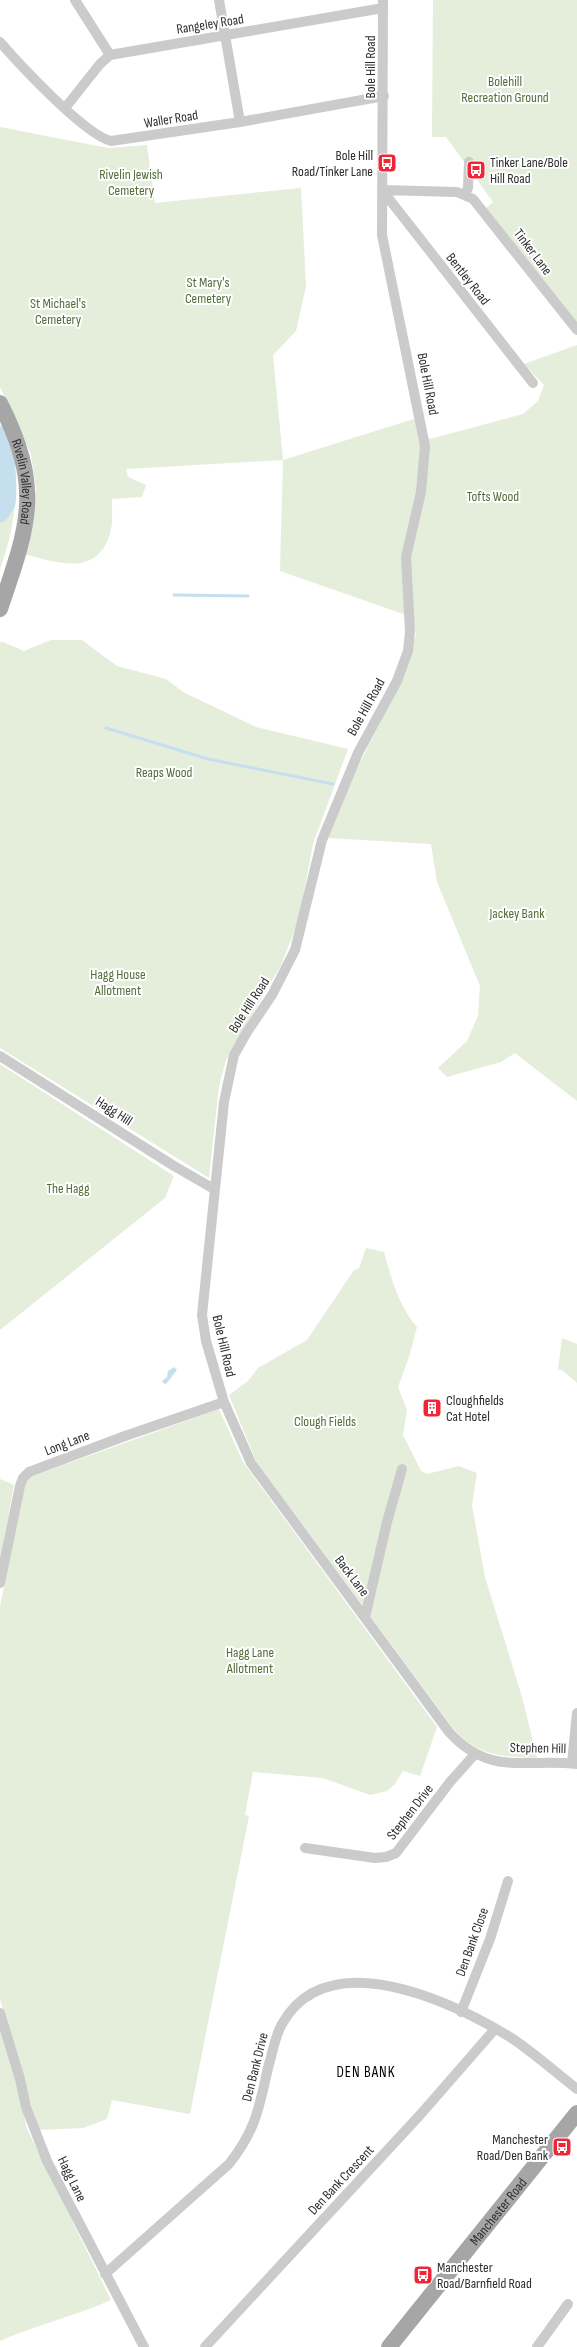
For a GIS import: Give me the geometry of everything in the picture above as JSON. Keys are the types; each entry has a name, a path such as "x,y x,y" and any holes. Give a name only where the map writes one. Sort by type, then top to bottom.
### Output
{"main road":[{"name":"Rivelin Valley Road","path":"0,403 15,435 22,459 28,482 28,502 19,552 0,609"},
{"name":"Manchester Road","path":"389,2347 577,2113"}],"street":[{"path":"65,108 100,64 110,55 75,0"},
{"path":"219,0 240,122"},
{"name":"Rangeley Road","path":"110,55 226,36 383,4"},
{"name":"Bole Hill Road","path":"224,1402 206,1341 202,1315 224,1102 234,1055 247,1032 272,996 296,950 322,840 358,753 397,682 408,651 410,632 406,557 421,492 425,446 382,235 384,96 383,4"},
{"name":"Waller Road","path":"0,42 26,71 65,108 100,138 111,141 240,122 384,96"},
{"path":"382,190 446,191 465,194 468,188 469,162"},
{"name":"Bentley Road","path":"382,190 533,383"},
{"name":"Tinker Lane","path":"465,194 483,210 577,330"},
{"name":"Hagg Hill","path":"0,1056 174,1166 214,1189"},
{"name":"Long Lane","path":"0,1583 20,1486 23,1478 29,1472 125,1436 224,1402"},
{"name":"Back Lane","path":"224,1402 251,1463 449,1732 459,1743 475,1754"},
{"path":"365,1617 386,1522 402,1469"},
{"path":"574,1763 577,1713"},
{"name":"Stephen Hill","path":"475,1754 493,1760 518,1764 574,1763"},
{"name":"Stephen Drive","path":"305,1848 375,1858 386,1857 396,1853 450,1782 475,1754"},
{"name":"Den Bank Close","path":"461,2012 490,1939 508,1881"},
{"name":"Den Bank Drive","path":"105,2274 229,2164 242,2148 252,2130 258,2113 276,2036 292,2010 305,1998 320,1990 337,1985 380,1984 413,1991 461,2012 511,2038 577,2089"},
{"name":"Hagg Lane","path":"0,2013 34,2129 47,2161 144,2347"},
{"name":"Den Bank Crescent","path":"205,2347 415,2120 495,2029"},
{"path":"537,2347 568,2304"}],"green space":[{"name":"Bolehill Recreation Ground","path":"433,0 577,0 577,323 486,208 493,202 446,137 432,137"},
{"path":"0,127 108,148 147,145 155,203 301,188 306,286 296,331 273,355 283,460 126,469 128,477 146,485 142,497 112,499 111,530 104,548 95,557 85,562 74,564 62,563 23,554 31,523 36,488 31,454 0,387"},
{"path":"577,345 577,1101 515,1053 501,1062 447,1077 438,1068 467,1041 478,1016 480,986 437,882 431,844 328,838 350,782 400,684 416,635 408,589 409,616 280,571 283,460 420,417 424,434 430,439 523,414 538,401 544,385 524,364"},
{"path":"0,423 8,441 13,459 15,496 11,533 0,569"},
{"path":"51,640 82,640 117,666 166,679 183,692 256,727 348,749 313,844 299,919 281,965 226,1060 219,1086 209,1178 0,1048 0,644 1,641 24,651"},
{"name":"The Hagg","path":"0,1064 174,1176 165,1198 0,1330"},
{"name":"Clough Fields","path":"366,1248 384,1252 400,1301 410,1319 417,1327 409,1357 398,1387 407,1410 403,1435 421,1471 427,1474 459,1466 477,1473 472,1505 485,1577 522,1697 537,1758 512,1757 481,1750 462,1738 453,1728 256,1461 229,1395 248,1381 258,1368 307,1340 354,1270 359,1268"},
{"path":"562,1338 577,1344 577,1383 562,1370 558,1370"},
{"name":"Hagg Lane Allotment","path":"219,1409 243,1462 437,1727 420,1776 403,1771 395,1784 387,1791 370,1795 323,1778 253,1772 245,1815 249,1816 190,2114 112,2100 107,2119 83,2128 38,2130 0,1999 0,1607 20,1503 26,1482 30,1477"},
{"path":"0,1479 14,1485 0,1561"},
{"path":"0,2029 16,2080 27,2129 111,2300 0,2341"}],"water":[{"path":"174,1367 177,1370 166,1384 163,1383 162,1381 167,1377 168,1371"}],"waterway":[{"path":"0,435 6,457 8,489 7,503 0,514"},
{"path":"174,595 248,596"},
{"path":"106,728 208,759 333,784"}],"place":[{"name":"Bole Hill Road/Tinker Lane","path":"387,163"},
{"name":"Tinker Lane/Bole Hill Road","path":"476,170"},
{"name":"Cloughfields Cat Hotel","path":"432,1408"},
{"name":"Manchester Road/Den Bank","path":"562,2147"},
{"name":"Manchester Road/Barnfield Road","path":"423,2275"}],"district":[{"name":"DEN BANK","path":"366,2072"}],"park label":[{"name":"Rivelin Jewish Cemetery","path":"131,182"},
{"name":"St Mary's Cemetery","path":"208,290"},
{"name":"St Michael's Cemetery","path":"58,312"},
{"name":"Tofts Wood","path":"493,496"},
{"name":"Reaps Wood","path":"164,772"},
{"name":"Jackey Bank","path":"517,913"},
{"name":"Hagg House Allotment","path":"118,982"}]}
